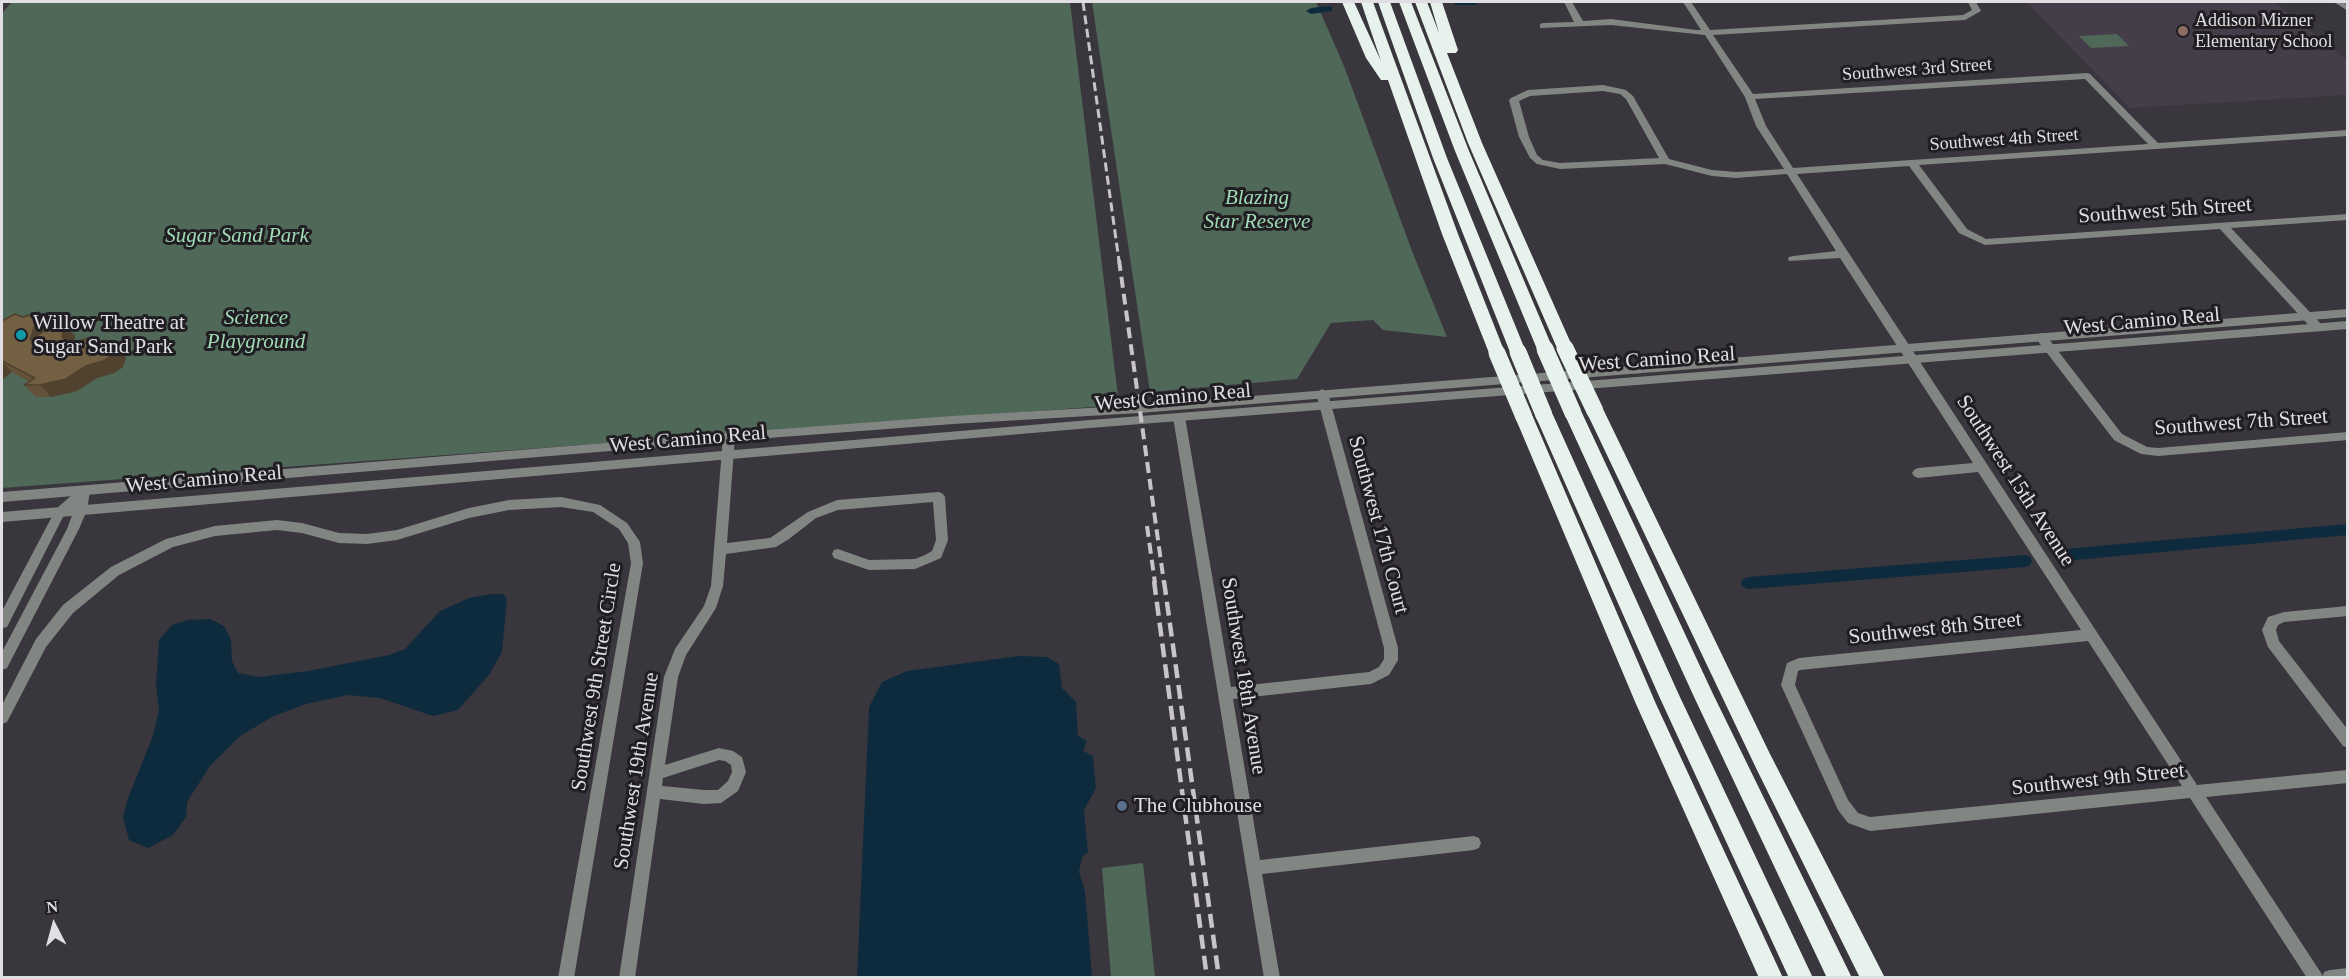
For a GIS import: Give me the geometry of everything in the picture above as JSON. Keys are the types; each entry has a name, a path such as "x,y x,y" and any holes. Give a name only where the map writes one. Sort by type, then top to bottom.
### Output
{"highway":[{"path":"1348,2 1373,58 1401,97"},
{"path":"1367,2 1497,353 1646,704 1771,978"},
{"path":"1384,2 1443,166 1544,415 1674,706 1801,978"},
{"path":"1405,2 1466,160 1573,413 1701,690 1840,978"},
{"path":"1421,2 1475,143 1565,348 1748,732 1873,978"},
{"path":"1436,2 1461,80 1487,147 1507,214"}],"street":[{"path":"1568,2 1580,24"},
{"name":"Southwest 15th Avenue","path":"1687,2 1750,97 1761,126 1911,360 2316,978"},
{"path":"1543,26 1621,23 1676,32 1707,32 1965,17 1976,12 1976,6 1972,2"},
{"path":"2338,2 2348,9"},
{"name":"Southwest 3rd Street","path":"1750,97 2087,76 2155,146"},
{"name":"Southwest 4th Street","path":"1665,161 1630,98 1623,92 1603,88 1539,92 1519,95 1514,100 1524,137 1533,156 1540,162 1560,166 1665,161 1724,175 2348,133"},
{"name":"Southwest 5th Street","path":"1911,162 1963,231 1985,242 2348,217"},
{"path":"2223,226 2317,327"},
{"path":"1793,259 1844,254"},
{"name":"West Camino Real","path":"2,517 1179,417 1324,399 1903,347 2348,313"},
{"name":"West Camino Real","path":"2,497 729,437 1911,360 2348,325"},
{"path":"2041,337 2050,349"},
{"name":"Southwest 7th Street","path":"2050,349 2118,437 2138,449 2158,452 2348,436"},
{"name":"Southwest 17th Court","path":"1225,694 1371,678 1384,671 1391,660 1391,648 1324,399"},
{"name":"Southwest 18th Avenue","path":"1179,417 1272,978"},
{"name":"Southwest 19th Avenue","path":"627,978 671,677 680,653 710,608 717,586 722,549 726,456 729,437"},
{"path":"1918,473 1983,467"},
{"path":"2,664 81,510 84,490"},
{"path":"2,623 60,512 84,490"},
{"path":"722,549 772,543 812,515 837,505 939,497 942,540 937,554 915,564 868,565 838,554"},
{"name":"Southwest 9th Street Circle","path":"2,718 41,643 68,609 116,571 170,543 215,531 277,525 302,528 339,538 367,539 397,535 496,507 561,502 596,508 623,526 633,543 637,562 566,978"},
{"path":"2348,611 2284,617 2273,621 2269,630 2273,643 2348,742"},
{"name":"Southwest 8th Street","path":"1853,818 1843,805 1788,685 1788,675 1792,667 1799,664 2092,635"},
{"path":"654,792 704,797 721,796 733,786 739,772 736,762 728,755 719,754 657,774"},
{"name":"Southwest 9th Street","path":"1853,818 1870,824 1888,823 2348,776"},
{"path":"1254,868 1474,843"},
{"path":"2330,978 2348,976"}],"shaded area":[{"name":"Addison Mizner Elementary School","path":"2026,2 2274,2 2347,60 2347,95 2130,108"}],"green space":[{"name":"Sugar Sand Park","path":"12,2 1070,2 1119,405 2,488 2,13"},
{"name":"Blazing Star Reserve","path":"1092,2 1316,2 1344,66 1412,251 1447,337 1383,330 1373,320 1331,323 1297,379 1150,392"},
{"path":"2117,34 2129,46 2091,48 2079,36"},
{"path":"1143,863 1155,977 1111,977 1102,868"}],"water":[{"path":"503,594 507,599 502,652 489,675 458,710 433,716 380,698 348,695 306,704 274,716 240,736 210,766 187,802 186,817 173,835 148,848 129,840 123,817 128,798 153,736 159,710 156,684 159,640 172,625 188,620 210,619 224,626 231,640 232,661 238,673 259,677 308,671 389,655 405,649 440,611 469,598"},
{"path":"1019,656 1047,657 1059,664 1062,688 1076,702 1078,736 1087,741 1083,751 1093,756 1096,788 1084,810 1088,852 1082,857 1079,872 1085,891 1092,977 857,977 869,707 882,682 907,671"}],"building":[{"path":"39,312 30,340 52,326 64,324 62,337 74,343 87,338 97,344 108,342 115,346 113,355 86,366 66,379 40,385 24,385 35,378 2,361 2,319 15,314 23,317"}],"waterway":[{"path":"1456,2 1475,2"},
{"path":"1311,11 1329,9"},
{"path":"2064,555 2348,529"},
{"path":"1748,583 2025,561"}],"railway":[{"path":"1083,2 1119,261"},
{"path":"1119,260 1164,583"},
{"path":"1147,526 1155,583"},
{"path":"1154,581 1207,978"},
{"path":"1164,581 1219,978"}],"place":[{"name":"Addison Mizner Elementary School","path":"2183,31"},
{"name":"Willow Theatre at Sugar Sand Park","path":"21,335"},
{"name":"The Clubhouse","path":"1122,806"}],"park label":[{"name":"Science Playground","path":"256,330"}]}
